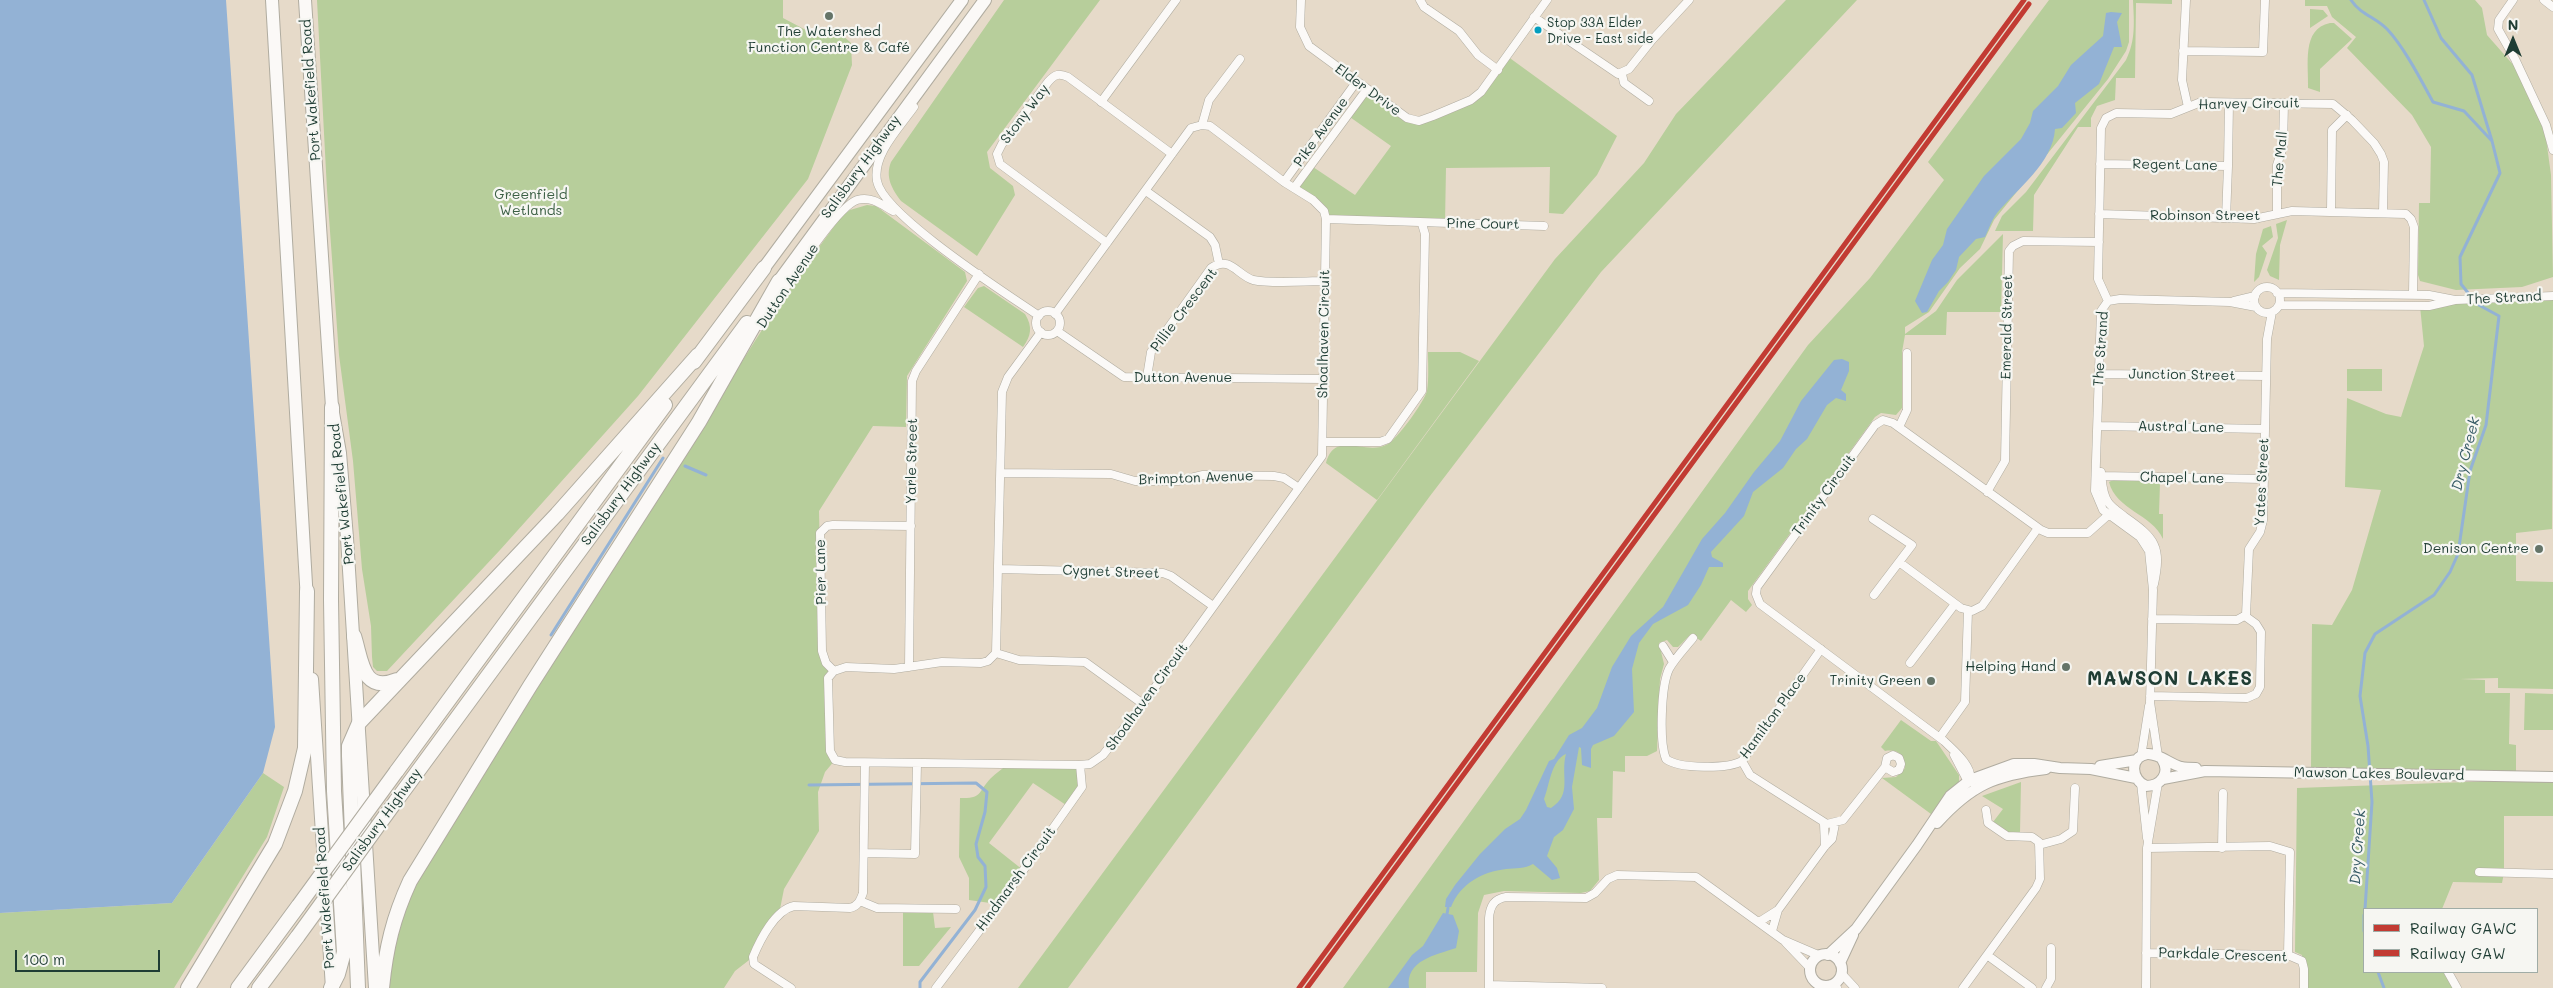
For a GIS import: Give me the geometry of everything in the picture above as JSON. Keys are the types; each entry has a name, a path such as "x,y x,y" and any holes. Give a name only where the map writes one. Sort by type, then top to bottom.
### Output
{"highway":[{"name":"Port Wakefield Road","path":"272,0 332,988"},
{"name":"Port Wakefield Road","path":"305,0 332,407 340,452 354,636 375,988"},
{"name":"Salisbury Highway","path":"238,988 668,401 698,355 962,0"},
{"name":"Salisbury Highway","path":"259,988 984,0"},
{"path":"926,49 940,61"},
{"path":"382,988 386,946 398,908 410,881 530,686 699,422 779,281"},
{"path":"358,988 349,746 358,722 557,514 698,355"},
{"path":"332,407 331,600 334,781 344,952 332,988"},
{"path":"188,988 275,844 295,791 305,748 307,591"},
{"path":"354,636 366,675 372,682 382,685 398,680"}],"street":[{"path":"1101,102 1176,0"},
{"name":"Elder Drive","path":"1301,0 1300,27 1309,46 1407,118 1419,121 1471,100 1481,92 1547,0"},
{"path":"1420,0 1424,7 1459,31 1478,54 1498,70"},
{"path":"1534,17 1613,73 1622,74 1630,69 1652,40 1689,0"},
{"path":"2186,0 2183,86 2188,107"},
{"path":"2183,51 2263,52 2265,0"},
{"path":"2513,0 2499,20 2498,29 2516,59 2546,125 2553,150"},
{"path":"2544,0 2553,7"},
{"path":"1202,125 1210,100 1240,59"},
{"name":"Dutton Avenue","path":"940,61 929,85 878,163 876,181 888,202 904,216 979,274 1039,316"},
{"name":"Stony Way","path":"1107,243 1004,168 997,157 1002,144 1055,75 1061,74 1068,77 1172,154"},
{"path":"1622,74 1624,83 1649,101"},
{"name":"Pike Avenue","path":"1284,182 1357,81"},
{"name":"Pike Avenue","path":"1294,188 1367,88"},
{"name":"Harvey Circuit","path":"2108,301 2099,284 2101,128 2110,115 2116,113 2171,114 2202,102 2334,104 2374,143 2381,154 2384,162 2383,212"},
{"path":"2228,166 2229,103"},
{"name":"The Mall","path":"2277,214 2277,165 2283,147 2284,103"},
{"path":"2331,211 2332,130 2347,115"},
{"path":"1055,314 1191,128 1202,125 1210,126 1284,182 1313,200 1324,211 1326,220"},
{"name":"Regent Lane","path":"2100,164 2228,166 2226,218"},
{"path":"1146,191 1210,237 1215,245 1219,264"},
{"name":"Dutton Avenue","path":"699,422 784,290 842,212 852,202 869,199 904,216"},
{"name":"Robinson Street","path":"2100,214 2254,220 2292,211 2406,214 2414,223 2413,294"},
{"name":"Pine Court","path":"1326,220 1419,221 1422,224 1544,226"},
{"name":"Shoalhaven Circuit","path":"834,672 828,678 830,751 835,760 865,763 1080,765 1090,764 1103,755 1143,704 1322,456 1326,220"},
{"path":"1323,442 1380,442 1388,439 1422,391 1425,234 1422,224"},
{"name":"Emerald Street","path":"1987,492 2005,461 2009,251 2013,245 2023,241 2099,242"},
{"name":"Pillie Crescent","path":"1147,377 1148,360 1153,348 1212,268 1219,264 1229,264 1253,280 1325,281"},
{"name":"Yarle Street","path":"909,667 912,381 916,371 979,274"},
{"path":"2267,288 2277,293 2279,305 2272,312 2259,309 2255,296 2258,291 2267,288"},
{"name":"The Strand","path":"2277,293 2413,294 2455,300"},
{"name":"The Strand","path":"2230,302 2255,296"},
{"name":"The Strand","path":"2279,305 2429,306 2455,300 2553,296"},
{"name":"The Strand","path":"2139,759 2150,699 2153,590 2158,556 2154,542 2146,531 2112,512 2096,496 2101,310 2108,301 2120,299 2230,302 2259,309"},
{"name":"Yates Street","path":"2259,309 2267,339"},
{"path":"1046,312 1055,314 1060,321 1057,331 1047,335 1041,332 1037,323 1039,316 1046,312"},
{"name":"Yates Street","path":"2245,616 2248,549 2262,525 2267,339 2272,312"},
{"name":"Dutton Avenue","path":"1057,331 1124,377 1323,378"},
{"path":"834,672 846,667 883,669 942,662 981,663 988,661 996,653 1003,387 1041,332"},
{"path":"1899,427 1907,410 1907,353"},
{"name":"Junction Street","path":"2099,374 2266,376"},
{"name":"Trinity Circuit","path":"1973,784 1966,778 1952,750 1940,737 1760,604 1756,594 1757,587 1876,424 1885,420 1899,427 1987,492 2048,533 2088,533 2112,512"},
{"name":"Austral Lane","path":"2098,426 2265,430"},
{"name":"The Strand","path":"2097,460 2105,495 2112,512"},
{"name":"Brimpton Avenue","path":"1001,473 1111,474 1135,481 1178,481 1203,475 1274,476 1284,478 1299,488"},
{"name":"Chapel Lane","path":"2101,476 2264,480"},
{"path":"1873,519 1912,545 1874,594"},
{"name":"Pier Lane","path":"834,672 826,663 822,651 820,533 826,526 833,525 911,526"},
{"path":"1899,562 1956,604 1968,610 1977,610 1982,606 2038,528"},
{"name":"Cygnet Street","path":"999,569 1164,573 1212,606"},
{"path":"1910,663 1956,604"},
{"path":"1940,737 1965,702 1968,610"},
{"path":"2150,699 2247,698 2256,694 2260,687 2261,632 2256,624 2245,616 2237,620 2152,619"},
{"name":"Hamilton Place","path":"1693,638 1673,662 1664,684 1662,747 1666,758 1678,764 1719,766 1735,765 1742,761 1821,649"},
{"path":"1663,646 1673,662"},
{"path":"996,653 1018,660 1085,662 1143,704"},
{"name":"The Strand","path":"2150,699 2160,758"},
{"path":"2092,769 2139,759 2150,754 2160,758 2166,770 2161,781 2148,845"},
{"name":"Mawson Lakes Boulevard","path":"2160,758 2181,767 2204,771 2553,777"},
{"path":"2139,759 2134,770 2138,781 2148,845 2146,988"},
{"path":"1742,761 1750,775 1824,824 1835,824 1843,820 1885,767"},
{"path":"791,988 754,964 756,951 779,914 785,908 794,906 850,908 856,906 860,901 863,893 865,763"},
{"path":"864,853 915,854 917,764"},
{"name":"Hindmarsh Circuit","path":"936,988 1082,787 1080,765"},
{"path":"1602,988 1489,987 1490,909 1494,902 1503,898 1581,899 1595,893 1608,879 1617,875 1693,876 1700,878 1783,940 1810,972 1828,987 1838,980 1840,968 1856,929 1917,845 1973,784 2014,773 2060,768 2092,769 2138,781 2149,786 2161,781"},
{"name":"Mawson Lakes Boulevard","path":"2161,781 2204,771"},
{"path":"2039,845 2066,836 2073,831 2075,788"},
{"path":"2222,848 2223,793"},
{"path":"1963,988 2038,884 2039,845 2032,838 2007,836 1988,823 1986,810"},
{"path":"1824,824 1825,846"},
{"path":"1772,932 1778,910 1832,839 1835,824"},
{"path":"2148,845 2222,848 2270,846 2290,852 2288,955"},
{"path":"2479,872 2553,874"},
{"path":"860,901 877,908 956,909"},
{"path":"1759,922 1778,910"},
{"path":"1807,988 1810,972 1823,955 1856,929"},
{"path":"1783,940 1823,955 1840,968 1855,988"},
{"path":"2046,988 2051,979 2052,948"},
{"name":"Parkdale Crescent","path":"2146,953 2288,955 2302,961 2304,988"},
{"path":"1987,955 2032,988"},
{"path":"2449,973 2457,988"}],"green space":[{"name":"Greenfield Wetlands","path":"317,0 783,0 783,18 821,38 839,32 851,43 852,65 808,179 638,396 500,550 387,671 377,671 373,667 371,626 362,569 353,461 339,355 327,190"},
{"path":"1004,0 1100,0 987,152 990,168 1013,186 1015,195 977,256 901,201 892,187 889,178 889,167"},
{"path":"1786,0 1857,0 1601,272 1430,496 1068,988 1018,988 1555,259 1644,163 1676,114"},
{"path":"2049,0 2129,0 2129,42 2126,51 2108,79 1994,220 1980,249 1960,268 1929,312 1905,327 1905,334 1936,311 1957,280 2003,234 2001,312 1947,312 1946,335 1905,335 1902,352 1902,408 1896,415 1881,413 1875,417 1748,591 1748,599 1752,605 1746,612 1731,600 1701,641 1691,634 1678,647 1673,647 1667,640 1659,643 1664,664 1660,679 1657,751 1647,756 1625,756 1625,772 1613,771 1612,818 1597,818 1599,880 1590,891 1581,893 1504,891 1484,895 1478,913 1477,972 1426,972 1426,988 1343,988 1808,345 1870,278 1944,180 1928,162"},
{"path":"2133,0 2172,0 2172,4 2136,3 2135,78 2116,78 2115,100 2097,106 2091,118 2091,127 2078,127 2034,195 2033,231 1995,231 2002,216 2026,192 2126,60 2133,38"},
{"path":"2305,0 2475,0 2482,8 2487,35 2516,68 2545,131 2551,175 2553,277 2522,287 2456,290 2420,281 2418,275 2419,203 2430,203 2431,147 2412,115 2347,48 2356,37 2332,17 2327,6 2305,6"},
{"path":"2310,9 2323,10 2328,16 2310,28"},
{"path":"2330,23 2334,23 2352,39 2320,69 2320,92 2308,88 2308,49 2314,32"},
{"path":"1507,56 1617,136 1597,175 1563,214 1549,213 1550,167 1446,168 1445,223 1326,219 1324,211 1294,188 1310,165 1355,195 1391,146 1347,115 1367,89 1390,107 1419,121 1471,100"},
{"path":"867,205 876,206 965,272 967,281 907,376 906,427 873,426 819,511 822,651 834,671 828,678 829,741 835,760 825,772 818,792 819,831 784,889 779,914 753,957 735,971 724,988 388,988 392,956 399,927 421,870 784,295 841,217 850,210"},
{"path":"2287,220 2280,245 2279,280 2270,276 2267,270 2278,238 2276,224"},
{"path":"2271,226 2273,237 2262,246 2267,253 2259,277 2254,282 2256,254 2263,229"},
{"path":"984,286 1025,314 1030,331 1023,347 964,307 978,288"},
{"path":"2553,296 2552,529 2516,533 2516,581 2553,582 2553,689 2498,688 2498,678 2460,679 2485,680 2485,693 2510,693 2509,744 2516,745 2516,776 2434,775 2311,768 2312,624 2332,625 2352,590 2381,490 2345,487 2347,398 2386,414 2401,417 2424,346 2420,306"},
{"path":"1428,352 1460,352 1479,361 1377,500 1326,463 1330,453 1336,448 1344,445 1370,448 1379,447 1388,444 1398,435 1416,411 1427,391"},
{"path":"2347,369 2382,369 2382,391 2347,391"},
{"path":"2113,480 2146,480 2160,483 2159,514 2163,514 2163,539 2151,523 2119,499 2109,482"},
{"path":"2525,693 2553,694 2553,730 2524,730"},
{"path":"1901,720 1931,741 1936,741 1959,775 1959,783 1946,794 1931,814 1882,778 1896,777 1905,768 1904,760 1900,754 1894,751 1885,751 1881,747"},
{"path":"1007,765 1080,765 1082,781 1069,807 1033,783 989,843 1023,870 998,906 969,900 969,878 959,857 960,798 976,796 991,778"},
{"path":"263,773 284,787 267,837 174,988 0,988 0,913 172,903"},
{"path":"2553,779 2553,816 2504,816 2504,873 2502,883 2453,882 2442,908 2363,908 2363,973 2450,973 2457,988 2304,988 2302,955 2295,952 2297,788"},
{"path":"2021,782 2020,833 2008,832 1993,822 2003,809 1982,796"},
{"path":"903,910 933,912 935,928 951,927 919,966 903,966"}],"water":[{"path":"0,0 226,0 275,727 263,773 172,903 0,913"},
{"path":"2106,13 2122,13 2117,22 2122,47 2114,47 2099,84 2075,103 2076,113 2062,128 2055,129 2048,153 2033,175 1997,213 1985,237 1976,239 1959,257 1956,270 1939,291 1927,312 1922,313 1915,301 1932,260 1943,245 1947,229 1984,176 2021,139 2030,123 2033,111 2058,86 2071,65 2103,36"},
{"path":"1842,359 1849,362 1849,371 1841,390 1846,394 1846,401 1836,398 1827,405 1807,439 1796,449 1783,468 1753,492 1744,516 1711,552 1712,557 1723,563 1723,567 1709,567 1701,585 1688,605 1653,624 1639,643 1632,669 1634,712 1614,736 1593,745 1591,749 1591,768 1582,765 1581,748 1579,747 1572,787 1574,809 1563,830 1554,837 1547,856 1557,868 1560,878 1552,880 1533,864 1523,868 1489,873 1466,885 1460,891 1451,907 1445,907 1446,899 1455,885 1480,854 1505,829 1520,819 1549,761 1554,759 1569,735 1582,728 1597,708 1612,667 1631,636 1663,607 1702,539 1725,513 1754,472 1780,441 1801,401 1834,360","holes":["1566,754 1562,797 1551,808 1547,807 1544,799 1551,774 1557,762"]},
{"path":"1443,913 1453,915 1459,931 1456,948 1431,956 1417,965 1409,979 1409,988 1388,988 1412,955 1423,946"}],"waterway":[{"name":"Dry Creek","path":"2351,0 2359,9 2382,25 2393,36 2412,64 2433,102 2464,111 2492,141 2500,173 2460,257 2461,284 2477,304 2499,316 2486,425 2470,471 2458,554 2450,572 2434,595 2375,634 2365,653 2360,696 2368,746 2372,802 2365,908"},
{"name":"Dry Creek","path":"2424,0 2441,38 2472,75 2492,141"},
{"path":"551,635 663,458"},
{"path":"685,466 706,475"},
{"path":"809,785 976,783 987,792 985,812 976,844 978,857 985,866 986,887 975,910 920,982 920,988"},
{"path":"1447,914 1448,908"},
{"name":"Dry Creek","path":"2378,973 2384,988"}],"rail line":[{"name":"GAWC","path":"1299,988 2024,0"},
{"name":"GAW","path":"1307,988 2029,4"}],"place":[{"name":"The Watershed Function Centre & Café","path":"829,16"},
{"name":"Stop 33A Elder Drive - East side","path":"1538,30"},
{"name":"Denison Centre","path":"2539,549"},
{"name":"Helping Hand","path":"2066,667"},
{"name":"Trinity Green","path":"1931,681"}],"district":[{"name":"MAWSON LAKES","path":"2170,679"}]}
